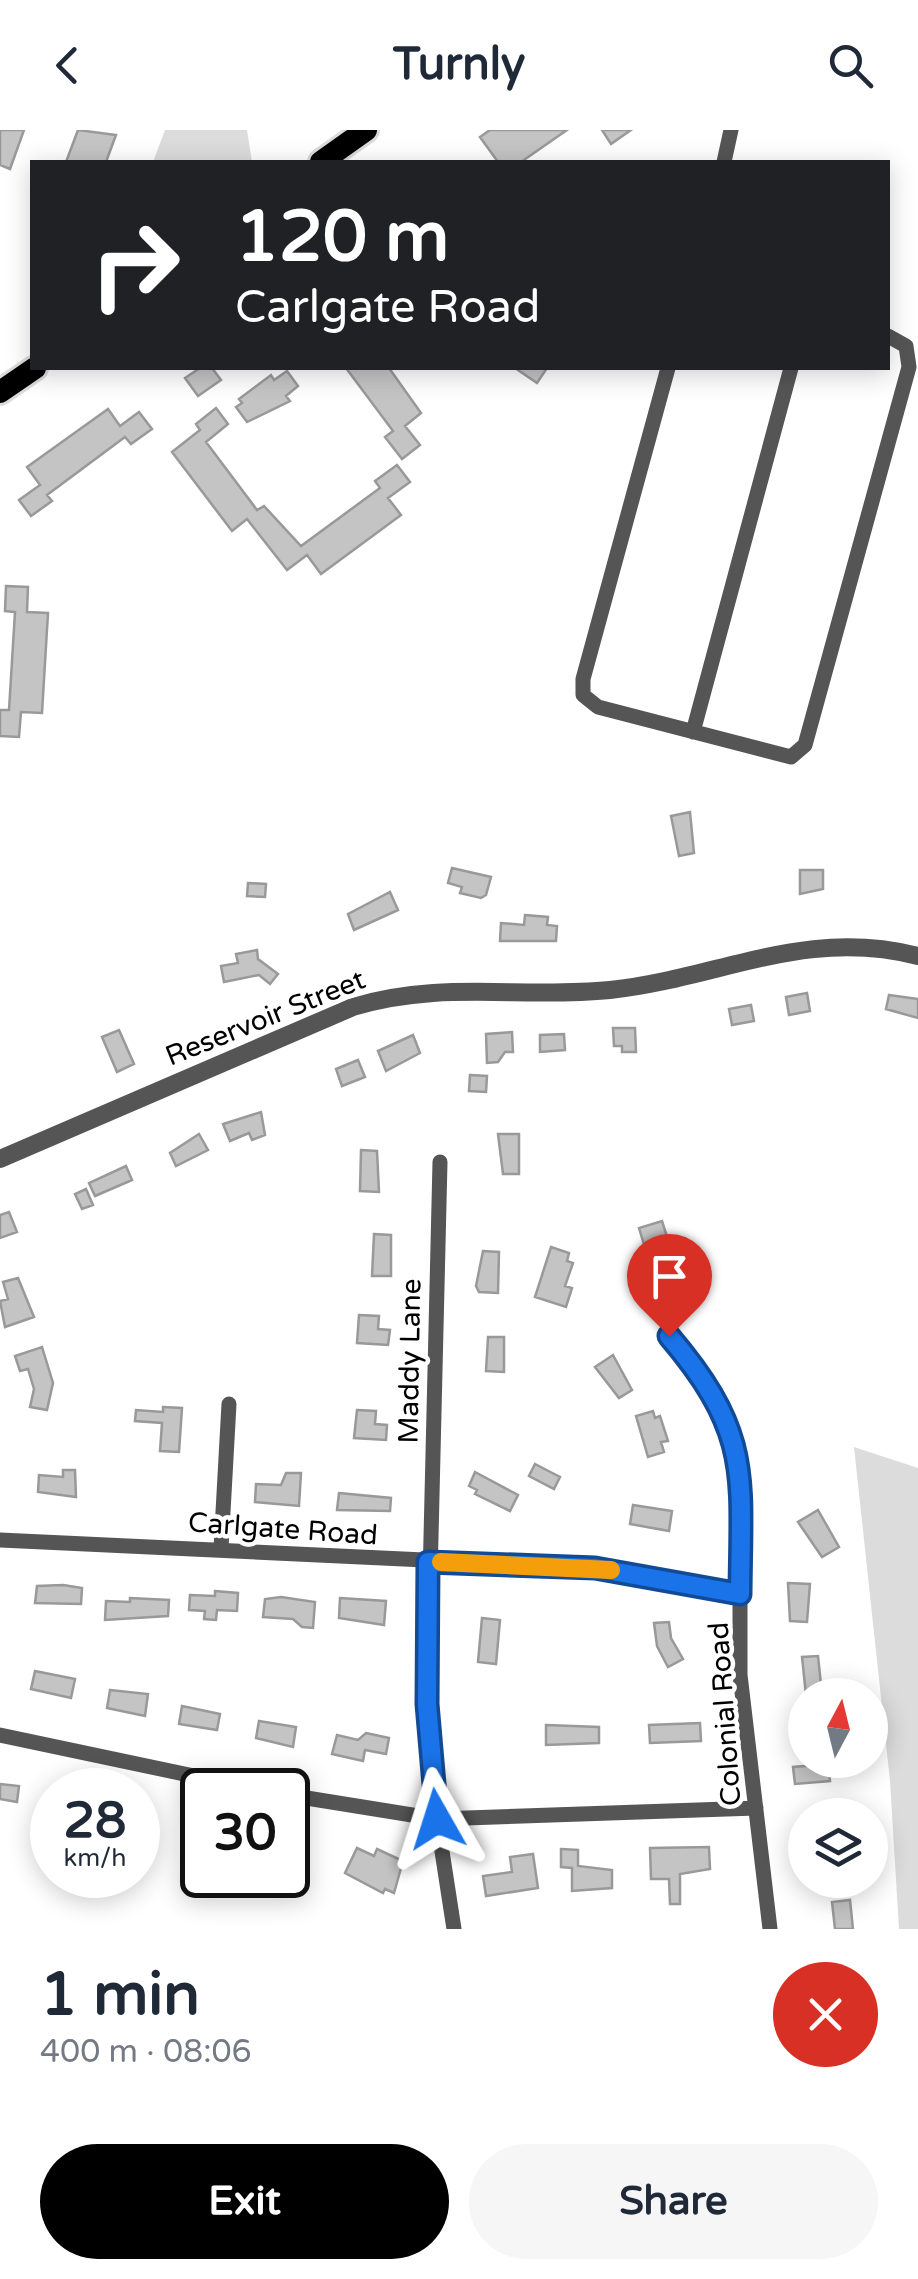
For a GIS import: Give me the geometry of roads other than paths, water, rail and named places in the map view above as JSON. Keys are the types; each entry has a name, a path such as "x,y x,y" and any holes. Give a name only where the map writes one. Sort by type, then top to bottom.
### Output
{"main road":[{"path":"324,160 366,130"},
{"path":"0,392 32,370"}],"street":[{"path":"724,160 731,130"},
{"path":"667,370 583,695 598,706 781,757 802,750 909,368 906,346 890,337"},
{"path":"693,732 790,370"},
{"name":"Reservoir Street","path":"0,1159 352,1007 394,996 447,989 540,993 616,989 818,946 868,946 918,956"},
{"name":"Maddy Lane","path":"440,1162 427,1704 437,1819 454,1929"},
{"name":"Colonial Road","path":"669,1336 692,1364 729,1425 740,1463 740,1675 770,1929"},
{"path":"222,1548 229,1404"},
{"name":"Carlgate Road","path":"0,1540 595,1568 740,1594"},
{"path":"0,1735 180,1773"},
{"path":"310,1799 437,1819 756,1808"}]}
